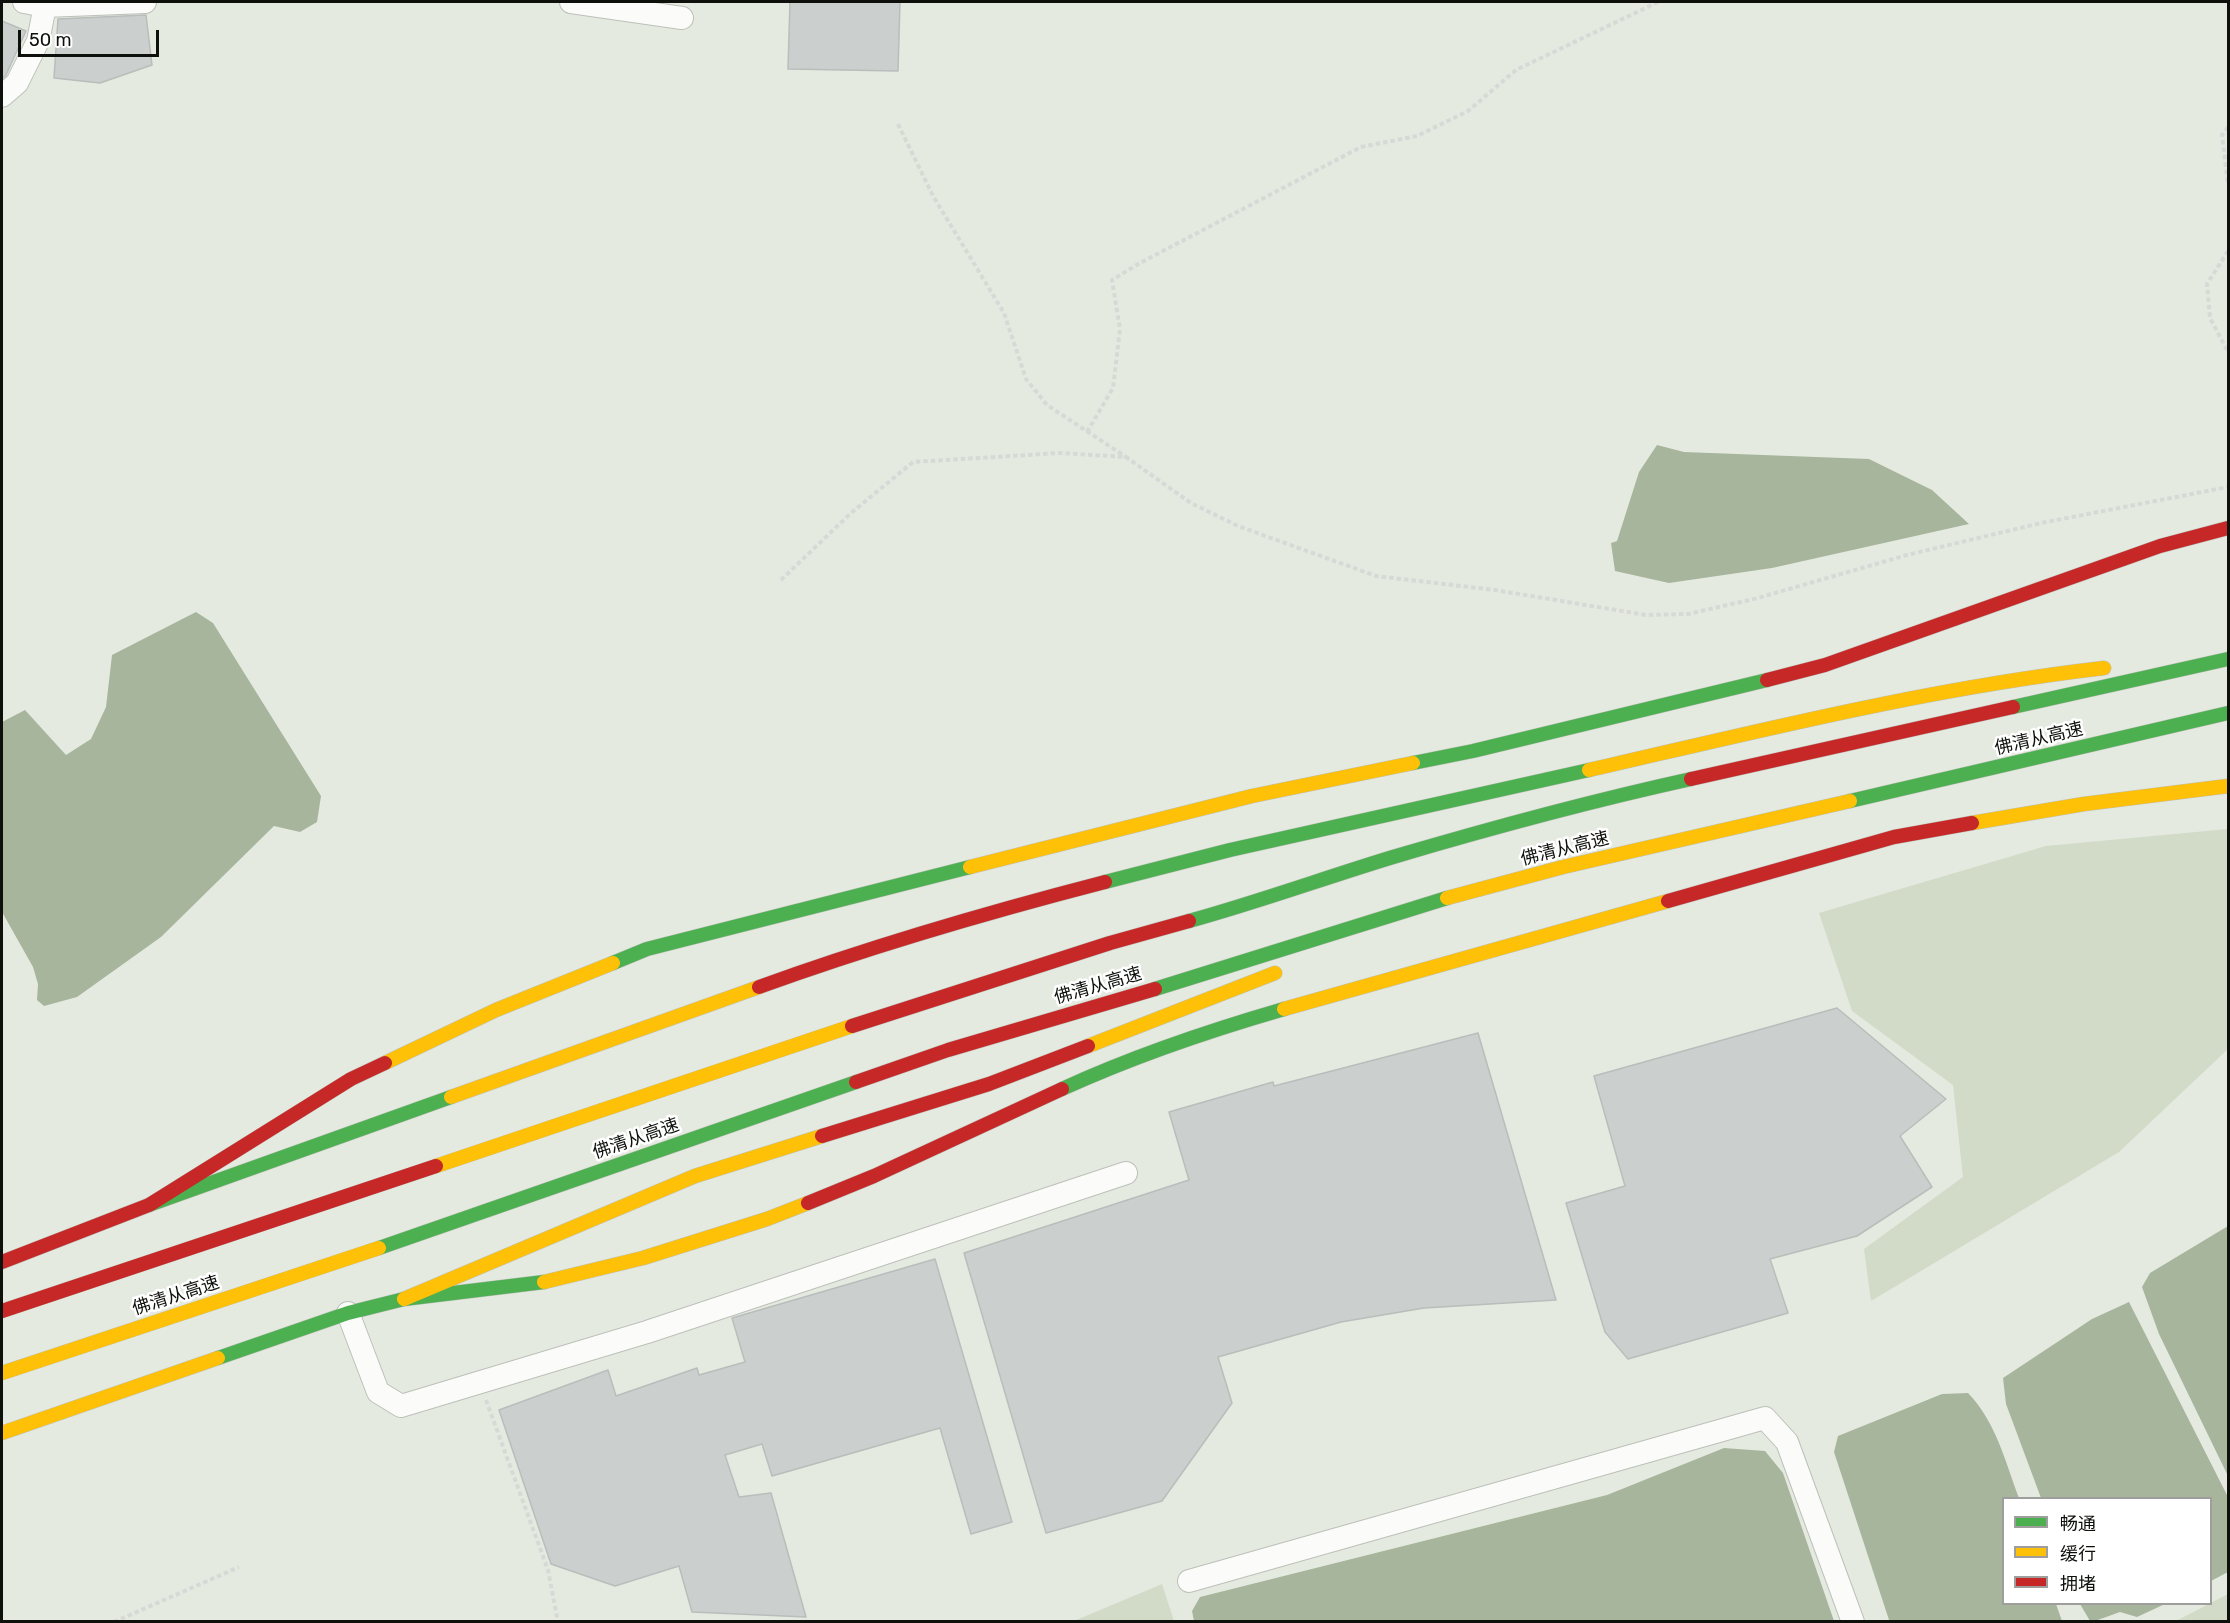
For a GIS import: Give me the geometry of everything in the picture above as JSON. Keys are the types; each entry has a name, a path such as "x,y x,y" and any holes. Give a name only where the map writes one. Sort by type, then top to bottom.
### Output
{"main road":[{"path":"149,1205 351,1078 496,1010 647,949 1252,796 1473,751 1727,691 1825,665 2160,546 2229,528"},
{"path":"2136,665 2229,657"},
{"name":"佛清从高速","path":"2,1311 936,998 1110,944 1240,907 1391,858 1518,822 1677,782 2229,657"},
{"path":"2,1262 149,1205 797,973 1028,902 1230,850 1839,712 2033,676 2113,667"},
{"name":"佛清从高速","path":"2,1374 379,1248 948,1050 1516,879 2229,713"},
{"path":"2,1432 348,1313 404,1299 551,1281 643,1258 778,1214 874,1176 1112,1066 1225,1026 1894,837 2084,804 2229,786"},
{"path":"1443,913 1516,879"},
{"path":"404,1299 695,1176 989,1084 1289,968"}],"street":[{"path":"2,96 18,83 38,41 35,4 146,2"},
{"path":"571,2 682,18"},
{"path":"348,1313 378,1392 401,1407 647,1332 1126,1173"},
{"path":"1189,1581 1765,1418 1787,1442 1853,1622"}],"path":[{"path":"1087,432 1113,388 1120,329 1112,280 1140,262 1361,147 1417,136 1468,111 1516,70 1658,2"},
{"path":"898,124 933,196 1004,314 1026,379 1047,405 1191,503 1238,526 1376,576 1495,590 1646,615 1688,614 1748,600 1907,555 2030,525 2229,487"},
{"path":"2229,127 2222,135 2229,185"},
{"path":"2229,251 2206,284 2210,318 2229,352"},
{"path":"781,580 851,513 913,462 1060,453 1126,457"},
{"path":"480,1383 548,1569 558,1622"},
{"path":"114,1622 239,1567"}],"shaded area":[{"path":"1657,445 1684,452 1869,459 1932,490 1969,524 1772,568 1669,583 1615,571 1611,543 1617,541 1639,472"},
{"path":"196,612 213,623 321,796 317,822 300,832 274,826 161,937 77,997 44,1006 37,1000 38,984 33,967 2,912 2,722 25,710 66,755 91,739 106,707 112,655"},
{"path":"2228,829 2228,1049 2119,1152 1871,1301 1864,1249 1963,1177 1953,1085 1852,1011 1819,913 2046,846"},
{"path":"2228,1226 2228,1476 2159,1334 2142,1287 2150,1273"},
{"path":"2129,1302 2227,1495 2228,1572 2212,1580 2212,1497 2041,1497 2006,1404 2003,1378 2092,1319"},
{"path":"1968,1393 1978,1404 1993,1429 2019,1497 2002,1497 2002,1605 2056,1605 2062,1621 1889,1620 1834,1452 1838,1436 1942,1394"},
{"path":"1724,1448 1765,1451 1783,1473 1834,1621 1194,1621 1192,1611 1200,1597 1607,1495"},
{"path":"1162,1584 1174,1621 1074,1621"},
{"path":"2228,1594 2228,1621 2176,1621 2207,1605 2212,1605 2212,1602"},
{"path":"2081,1605 2163,1605 2137,1617 2120,1612 2090,1621"}],"building":[{"path":"790,2 900,2 898,71 788,69"},
{"path":"146,15 152,65 100,83 54,78 58,19"},
{"path":"2,21 26,31 2,79"},
{"path":"1837,1008 1946,1099 1900,1136 1932,1187 1857,1236 1770,1259 1788,1313 1628,1359 1605,1332 1566,1203 1625,1186 1594,1076"},
{"path":"1478,1033 1556,1300 1424,1308 1341,1322 1218,1357 1232,1403 1162,1501 1046,1533 964,1253 1189,1180 1169,1112 1273,1082 1274,1086"},
{"path":"935,1259 1012,1522 971,1534 940,1428 772,1476 762,1444 725,1455 739,1497 771,1493 806,1617 692,1612 679,1566 615,1586 551,1564 499,1410 608,1370 616,1396 697,1368 699,1375 745,1362 732,1318"}],"traffic: fast":[{"path":"2013,707 2228,659"},
{"path":"1413,763 1473,751 1767,680"},
{"path":"1850,801 2228,713"},
{"path":"1105,882 1230,850 1589,770"},
{"path":"1189,921 1467,836 1691,779"},
{"path":"613,963 647,949 970,867"},
{"path":"1155,989 1447,898"},
{"path":"1062,1089 1172,1045 1284,1009"},
{"path":"379,1248 856,1082"},
{"path":"149,1205 451,1097"},
{"path":"218,1358 348,1313 404,1299 544,1282"}],"traffic: slow":[{"path":"1589,770 1909,699 2104,668"},
{"path":"970,867 1252,796 1413,763"},
{"path":"1972,823 2084,804 2228,786"},
{"path":"1447,898 1563,867 1850,801"},
{"path":"1284,1009 1668,901"},
{"path":"385,1063 496,1010 613,963"},
{"path":"1088,1046 1275,973"},
{"path":"451,1097 759,987"},
{"path":"436,1166 852,1026"},
{"path":"404,1299 695,1176 822,1136"},
{"path":"544,1282 643,1258 767,1219 808,1203"},
{"path":"2,1373 379,1248"},
{"path":"2,1433 218,1358"}],"traffic: jam":[{"path":"1767,680 1825,665 2160,546 2228,528"},
{"path":"1691,779 2013,707"},
{"path":"1668,901 1894,837 1972,823"},
{"path":"759,987 931,930 1105,882"},
{"path":"852,1026 1110,943 1189,921"},
{"path":"856,1082 948,1050 1155,989"},
{"path":"822,1136 989,1084 1088,1046"},
{"path":"2,1262 149,1205 351,1079 385,1063"},
{"path":"808,1203 874,1176 1062,1089"},
{"path":"2,1311 436,1166"}]}
